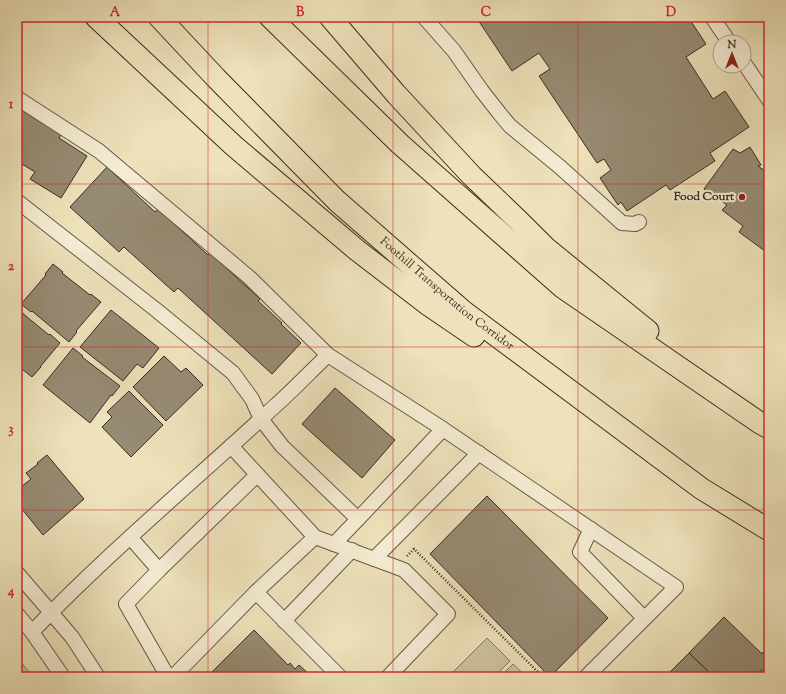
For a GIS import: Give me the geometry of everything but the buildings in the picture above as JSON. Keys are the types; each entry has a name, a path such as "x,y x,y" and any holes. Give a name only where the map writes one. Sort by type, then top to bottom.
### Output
{"highway":[{"path":"96,17 234,146 358,250 427,304 702,489"},
{"name":"Foothill Transportation Corridor","path":"159,17 216,78 337,201 463,311 702,489 769,530"},
{"path":"270,17 400,144 562,287 764,425"},
{"path":"330,17 420,120 471,175 514,215 546,248 764,425"}],"street":[{"path":"424,17 454,51 486,96 510,126 554,162 622,223 635,224 639,222"},
{"path":"712,17 724,34"},
{"path":"751,74 769,100"},
{"path":"17,98 99,151 250,278 328,356 443,429 676,587 586,677"},
{"path":"17,201 155,309 233,373 252,399 261,419 282,446 358,519"},
{"path":"32,632 50,612 130,537 261,419 328,356"},
{"path":"334,544 443,429"},
{"path":"231,446 315,537 404,570 448,614 388,677"},
{"path":"374,559 479,453"},
{"path":"168,677 126,604 258,475"},
{"path":"590,529 580,552 644,618"},
{"path":"130,537 160,570"},
{"path":"173,677 256,592 315,537"},
{"path":"284,621 352,550"},
{"path":"17,573 72,637 98,677"},
{"path":"256,592 340,677"},
{"path":"17,614 32,632 63,677"}],"path":[{"path":"396,567 414,549 543,677"}],"shaded area":[{"path":"487,638 510,661 494,677 448,677"},
{"path":"17,657 33,677 17,677"},
{"path":"513,664 527,677 500,677"}],"place":[{"name":"Food Court","path":"742,197"}]}
